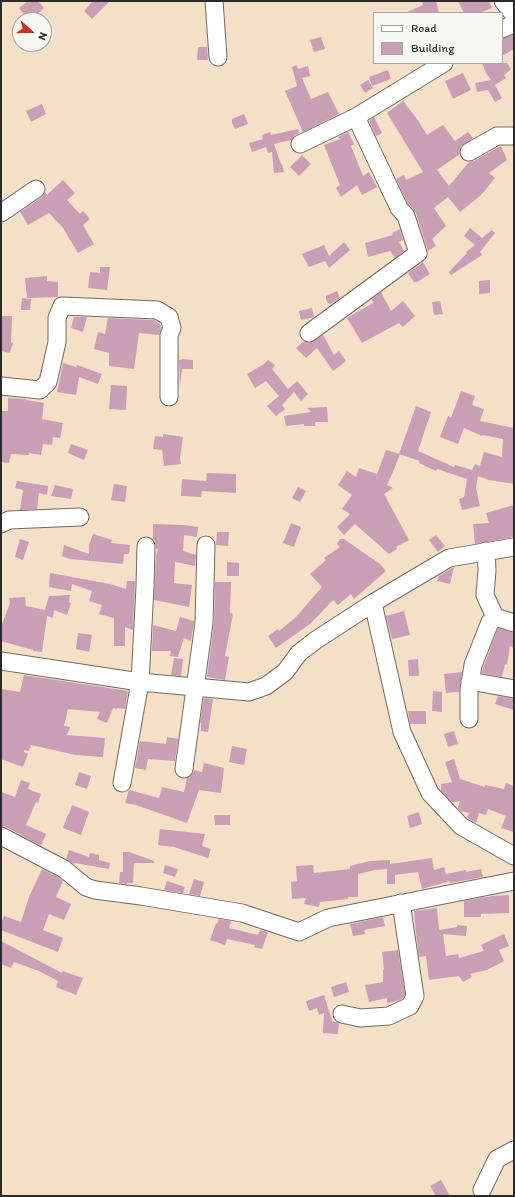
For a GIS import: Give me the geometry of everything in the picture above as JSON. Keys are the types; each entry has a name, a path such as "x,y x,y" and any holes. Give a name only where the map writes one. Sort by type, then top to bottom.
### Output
{"street":[{"path":"214,1 218,57"},
{"path":"503,1 514,15"},
{"path":"503,30 514,24"},
{"path":"300,144 356,117 442,64"},
{"path":"309,333 418,253 406,216 409,210 399,208 356,117"},
{"path":"469,152 497,136 514,136"},
{"path":"1,214 36,188"},
{"path":"1,386 40,390 48,382 57,342 57,318 62,306 157,310 169,317 172,328 169,335 168,397"},
{"path":"1,524 9,520 80,517"},
{"path":"184,769 204,623 206,544"},
{"path":"122,783 140,682 146,587 146,546"},
{"path":"1,661 140,682 249,692 266,686 285,672 299,653 316,640 373,603 449,558 514,547"},
{"path":"486,551 487,570 485,595 495,617 514,623"},
{"path":"373,603 402,732 430,793 461,826 514,856"},
{"path":"469,719 469,690 473,665 490,622 495,617"},
{"path":"470,681 514,689"},
{"path":"1,836 64,869 86,887 95,890 242,913 299,932 328,918 514,881"},
{"path":"342,1014 360,1018 389,1016 410,1006 415,996 401,903"},
{"path":"482,1190 497,1159 514,1150"}],"building":[{"path":"28,1 38,1 44,8 40,12 22,12 19,8"},
{"path":"93,1 110,1 92,19 84,11"},
{"path":"422,1 436,1 439,12 407,12 423,5"},
{"path":"458,1 489,1 492,8 482,12 464,12"},
{"path":"514,35 514,49 503,55 503,39"},
{"path":"321,37 325,49 314,52 310,40"},
{"path":"198,47 207,47 208,60 197,60"},
{"path":"507,63 511,69 504,75 506,78 495,85 502,98 495,102 488,90 477,92 475,83 491,80 482,64"},
{"path":"297,65 298,69 308,66 310,76 302,78 311,99 328,92 339,114 303,132 285,91 297,86 292,67"},
{"path":"388,70 391,79 372,86 369,77"},
{"path":"463,73 471,90 453,99 445,81"},
{"path":"368,80 373,88 365,93 360,85"},
{"path":"403,101 427,135 443,125 455,141 468,132 473,138 461,147 459,152 460,154 437,170 449,186 469,162 474,161 500,146 507,160 489,173 495,178 481,195 460,212 448,197 434,208 446,226 432,239 436,246 428,251 416,213 407,202 396,179 404,175 406,180 423,172 387,113"},
{"path":"42,104 46,114 31,122 26,111"},
{"path":"244,114 248,124 235,129 232,119"},
{"path":"374,117 382,133 376,136 369,121"},
{"path":"298,129 299,133 291,140 274,144 284,172 274,173 272,152 268,153 266,147 252,152 249,143 263,139 262,135 270,132 271,135"},
{"path":"348,132 354,144 351,146 363,176 369,172 377,187 362,195 357,185 341,197 336,188 340,185 324,145 340,139 338,137"},
{"path":"302,155 311,164 299,176 290,167"},
{"path":"63,180 75,193 67,200 80,214 83,211 90,219 83,225 94,244 78,253 63,228 49,213 28,225 20,212 42,197 45,192 47,195"},
{"path":"470,228 482,238 492,230 495,233 480,252 482,255 451,275 449,272 467,253 466,252 475,245 464,236"},
{"path":"400,229 403,240 399,242 404,251 395,258 390,251 368,257 365,243 393,235 392,233"},
{"path":"344,242 350,250 329,268 325,261 309,267 302,254 324,245 329,256"},
{"path":"423,262 430,274 417,282 414,282 408,273"},
{"path":"100,267 110,267 107,290 88,288 90,272 100,273"},
{"path":"47,276 47,281 58,282 58,297 27,298 25,278"},
{"path":"490,280 490,293 479,294 479,281"},
{"path":"337,291 340,298 329,304 326,300 326,296"},
{"path":"381,292 391,311 403,301 415,316 403,327 399,323 362,343 347,318 373,303 372,299"},
{"path":"22,298 31,299 30,310 21,310"},
{"path":"440,301 443,314 434,315 432,302"},
{"path":"312,308 314,317 301,320 299,311"},
{"path":"1,316 12,316 11,342 13,343 10,353 1,351"},
{"path":"74,317 87,317 83,332 71,328"},
{"path":"108,318 154,320 160,324 161,327 159,335 139,333 134,369 109,366 109,353 94,349 98,332 105,334"},
{"path":"323,335 334,355 339,351 346,361 333,371 317,348 306,358 296,348 304,341 310,343"},
{"path":"179,360 193,360 193,369 182,369 180,386"},
{"path":"268,360 275,365 272,369 288,389 297,381 308,394 301,401 294,392 282,405 285,409 276,416 267,406 279,396 266,381 255,388 247,374"},
{"path":"63,363 76,367 77,365 102,374 98,384 79,377 76,395 57,392"},
{"path":"111,385 127,386 126,410 109,409"},
{"path":"461,391 475,396 472,405 484,409 480,421 514,428 514,484 489,480 478,476 476,488 480,506 462,510 459,499 464,497 467,479 437,469 436,471 419,463 420,461 399,454 416,406 431,412 418,451 454,467 455,465 472,470 475,464 480,466 484,452 502,457 503,439 482,436 464,428 458,444 440,437 448,416 451,418"},
{"path":"8,398 26,399 44,403 42,419 63,423 60,438 53,437 52,445 43,444 41,455 29,453 29,455 11,454 9,463 1,462 1,411 8,411"},
{"path":"327,407 328,422 315,422 315,426 304,426 304,424 286,426 284,416 311,412 307,408"},
{"path":"163,434 183,437 180,458 181,464 164,466 162,450 153,449 155,436 163,437"},
{"path":"71,444 88,450 84,460 68,453"},
{"path":"386,450 400,454 387,485 393,488 384,494 409,540 396,547 397,549 389,554 355,524 344,535 337,527 350,514 342,509 352,495 338,485 347,471 356,477 359,468 377,474"},
{"path":"207,473 236,474 236,493 202,491 201,497 181,496 182,479 206,481"},
{"path":"17,481 48,486 47,495 39,493 37,509 20,510 23,490 15,488"},
{"path":"114,484 127,486 125,502 111,500"},
{"path":"55,485 73,489 71,499 51,496"},
{"path":"298,487 306,491 300,502 292,498"},
{"path":"514,505 514,537 475,544 473,524 489,523 486,513"},
{"path":"291,523 301,527 294,547 283,543"},
{"path":"153,524 198,527 197,537 184,535 183,551 196,555 195,566 175,562 174,583 192,585 189,607 154,600 156,556 158,549 156,549 153,539"},
{"path":"217,532 229,532 228,546 216,545"},
{"path":"93,534 112,540 111,543 130,545 129,554 124,554 123,564 70,559 62,556 64,545 89,554 89,545"},
{"path":"436,535 445,546 438,552 429,540"},
{"path":"20,539 29,542 23,560 15,557"},
{"path":"340,539 344,539 380,564 386,571 354,599 351,594 338,605 333,600 310,624 276,648 268,636 278,629 279,631 296,617 322,587 310,574 326,560 324,558 340,547 337,544"},
{"path":"227,562 239,563 239,576 227,576"},
{"path":"454,567 450,584 437,581 439,576"},
{"path":"50,573 110,584 126,589 127,581 135,581 133,630 125,627 125,646 114,646 114,618 99,614 102,605 89,601 92,591 72,584 71,591 49,587"},
{"path":"215,582 231,582 230,613 233,614 225,656 229,657 225,680 207,677 214,624"},
{"path":"70,595 69,602 71,603 67,615 54,610 53,618 47,616 42,652 33,651 1,641 1,627 10,603 9,598 25,597 26,606 45,610 49,596"},
{"path":"404,611 410,635 392,639 386,616"},
{"path":"180,617 194,622 191,641 184,638 178,657 170,656 171,651 152,651 153,625 176,631"},
{"path":"498,628 514,633 514,648 510,646 507,665 505,664 502,677 482,673"},
{"path":"78,633 92,635 89,652 76,649"},
{"path":"174,658 183,659 181,676 171,675"},
{"path":"418,659 419,676 409,676 408,660"},
{"path":"462,672 459,692 446,693 444,674"},
{"path":"24,675 128,691 125,709 113,708 107,723 97,719 100,712 68,709 64,726 70,727 67,735 105,738 103,757 76,755 31,745 29,751 24,750 24,752 28,754 23,767 1,759 1,689 20,692"},
{"path":"433,691 442,692 442,712 432,711"},
{"path":"498,696 514,699 514,710 495,704"},
{"path":"204,698 213,699 208,732 201,731 200,723"},
{"path":"408,711 426,711 426,724 410,724"},
{"path":"454,731 458,744 448,747 444,734"},
{"path":"167,737 178,739 175,761 148,759 146,770 135,768 140,741 166,744"},
{"path":"232,746 247,749 244,765 229,762"},
{"path":"454,759 460,779 485,787 485,785 504,789 506,783 514,786 514,832 501,828 506,816 488,809 486,815 479,813 476,823 467,818 469,813 461,811 458,808 460,801 452,802 441,791 441,784 452,782 445,762"},
{"path":"204,763 224,768 221,793 199,790 187,823 136,805 125,803 129,790 159,798 162,787 184,792 187,778 192,775 194,770 202,772"},
{"path":"79,772 91,776 87,789 75,785"},
{"path":"21,780 30,783 28,789 41,794 38,803 36,802 26,825 46,834 41,846 6,827 1,826 1,792 15,797"},
{"path":"72,805 89,812 81,835 63,828"},
{"path":"419,812 422,824 410,828 407,816"},
{"path":"214,815 230,815 230,825 215,825"},
{"path":"160,829 205,834 202,846 211,849 208,858 174,847 158,845"},
{"path":"69,850 89,857 90,853 99,855 99,860 110,863 109,869 74,864 66,859"},
{"path":"123,852 129,852 154,861 154,863 134,863 133,883 119,883 120,872 123,872"},
{"path":"432,858 434,870 444,867 446,874 481,869 483,877 450,883 450,881 422,889 418,872 395,875 395,884 387,884 387,869 375,870 358,874 358,897 348,897 348,899 320,902 319,907 304,904 306,898 292,899 291,882 297,881 296,866 313,865 314,873 350,869 350,866 370,861 390,860 390,864"},
{"path":"165,865 178,869 175,877 163,873"},
{"path":"42,869 63,881 56,897 71,904 64,920 49,914 43,930 63,938 58,952 1,930 1,924 4,916 21,922 29,897"},
{"path":"194,879 204,882 200,896 189,894"},
{"path":"167,881 185,887 183,893 164,890"},
{"path":"509,895 509,913 481,914 481,917 464,917 464,901 491,896"},
{"path":"437,908 439,930 457,927 457,925 467,926 466,936 443,934 446,956 458,954 459,958 484,951 481,945 504,934 509,946 499,950 504,961 487,970 470,974 472,977 463,982 459,976 429,980 426,956 419,957 414,911"},
{"path":"383,917 385,926 364,930 365,934 353,936 350,924"},
{"path":"219,919 231,921 229,928 258,935 260,930 268,932 262,949 254,947 255,945 227,939 225,945 210,940"},
{"path":"1,941 62,973 62,971 83,978 76,995 56,987 58,981 39,971 14,962 11,968 1,964"},
{"path":"398,950 405,994 403,998 387,1003 387,998 369,1002 365,985 383,982 384,970 382,952"},
{"path":"346,982 349,992 334,997 331,987"},
{"path":"324,995 332,1021 339,1023 338,1034 323,1033 324,1013 319,1015 317,1008 309,1011 306,1001"},
{"path":"441,1180 450,1196 436,1196 430,1186"}]}
